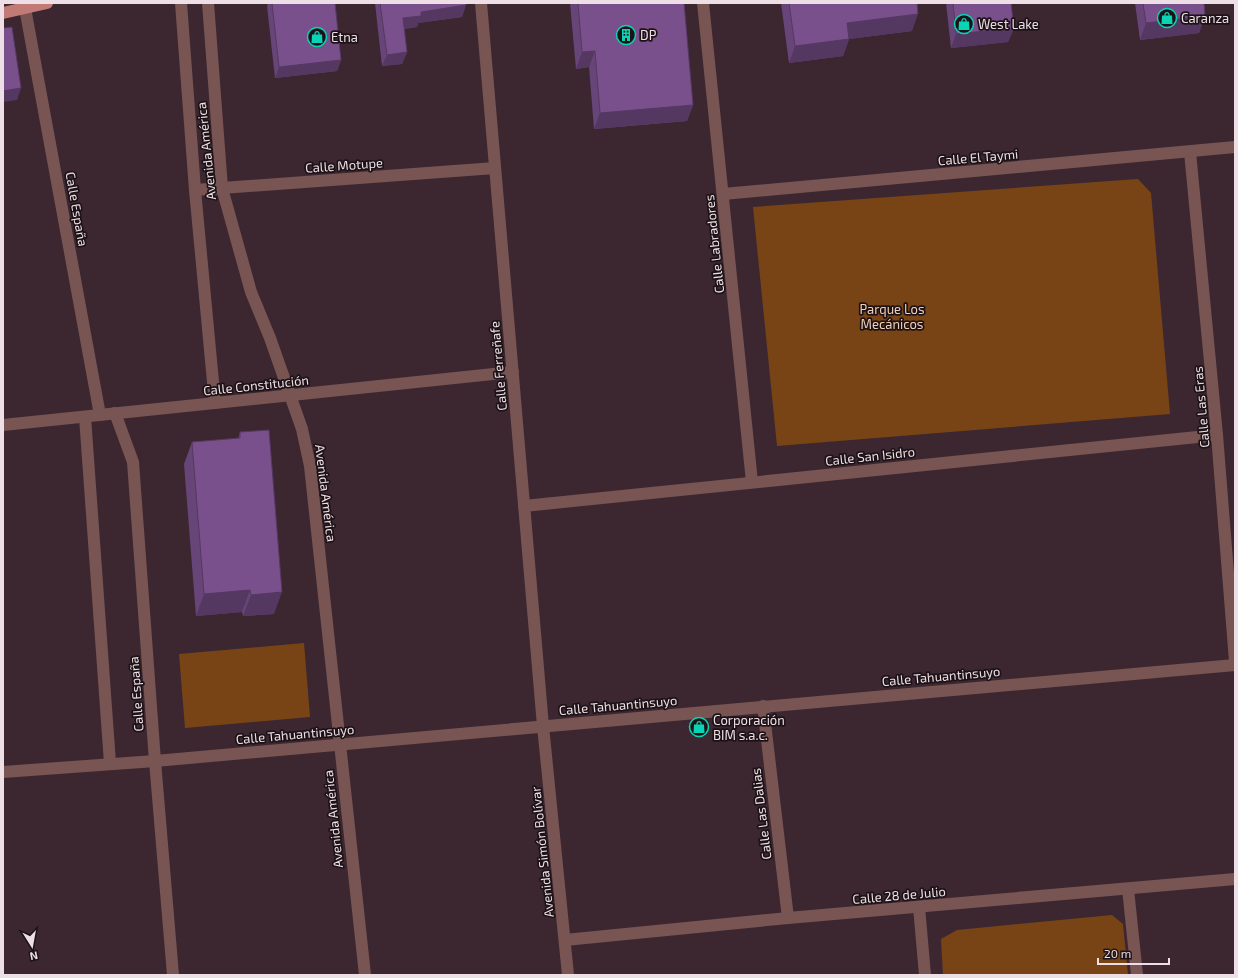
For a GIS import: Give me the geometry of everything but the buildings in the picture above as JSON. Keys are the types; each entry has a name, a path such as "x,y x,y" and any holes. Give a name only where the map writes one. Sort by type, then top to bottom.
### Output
{"main road":[{"path":"3,13 47,3"}],"street":[{"name":"Avenida América","path":"181,3 195,190 215,403"},
{"name":"Avenida América","path":"208,3 222,188 251,292 270,338 302,429 310,466 365,975"},
{"name":"Calle Ferreñafe","path":"481,3 543,726"},
{"name":"Calle Labradores","path":"703,3 752,482"},
{"name":"Calle España","path":"25,8 100,415"},
{"name":"Calle El Taymi","path":"723,194 1235,148"},
{"name":"Calle Las Eras","path":"1190,152 1218,435 1235,661"},
{"name":"Calle Motupe","path":"195,190 495,168"},
{"name":"Calle Constitución","path":"3,425 513,372"},
{"name":"Calle España","path":"115,414 133,462 154,761 173,975"},
{"path":"84,417 110,763"},
{"name":"Calle San Isidro","path":"524,506 1218,435"},
{"name":"Calle Tahuantinsuyo","path":"3,772 110,763 154,761 1235,665"},
{"name":"Calle Las Dalias","path":"763,706 788,918"},
{"name":"Avenida Simón Bolívar","path":"543,726 568,975"},
{"name":"Calle 28 de Julio","path":"565,940 788,918 1235,879"},
{"path":"1128,889 1137,975"},
{"path":"919,907 925,975"}],"green space":[{"name":"Parque Los Mecánicos","path":"1138,179 1151,193 1170,414 777,446 753,207"},
{"path":"304,643 310,717 185,728 179,654"},
{"path":"1112,915 1123,924 1128,975 943,975 941,939 957,930"}],"place":[{"name":"Caranza","path":"1167,18"},
{"name":"West Lake","path":"964,24"},
{"name":"DP","path":"626,35"},
{"name":"Etna","path":"317,37"},
{"name":"Corporación BIM s.a.c.","path":"699,727"}]}
